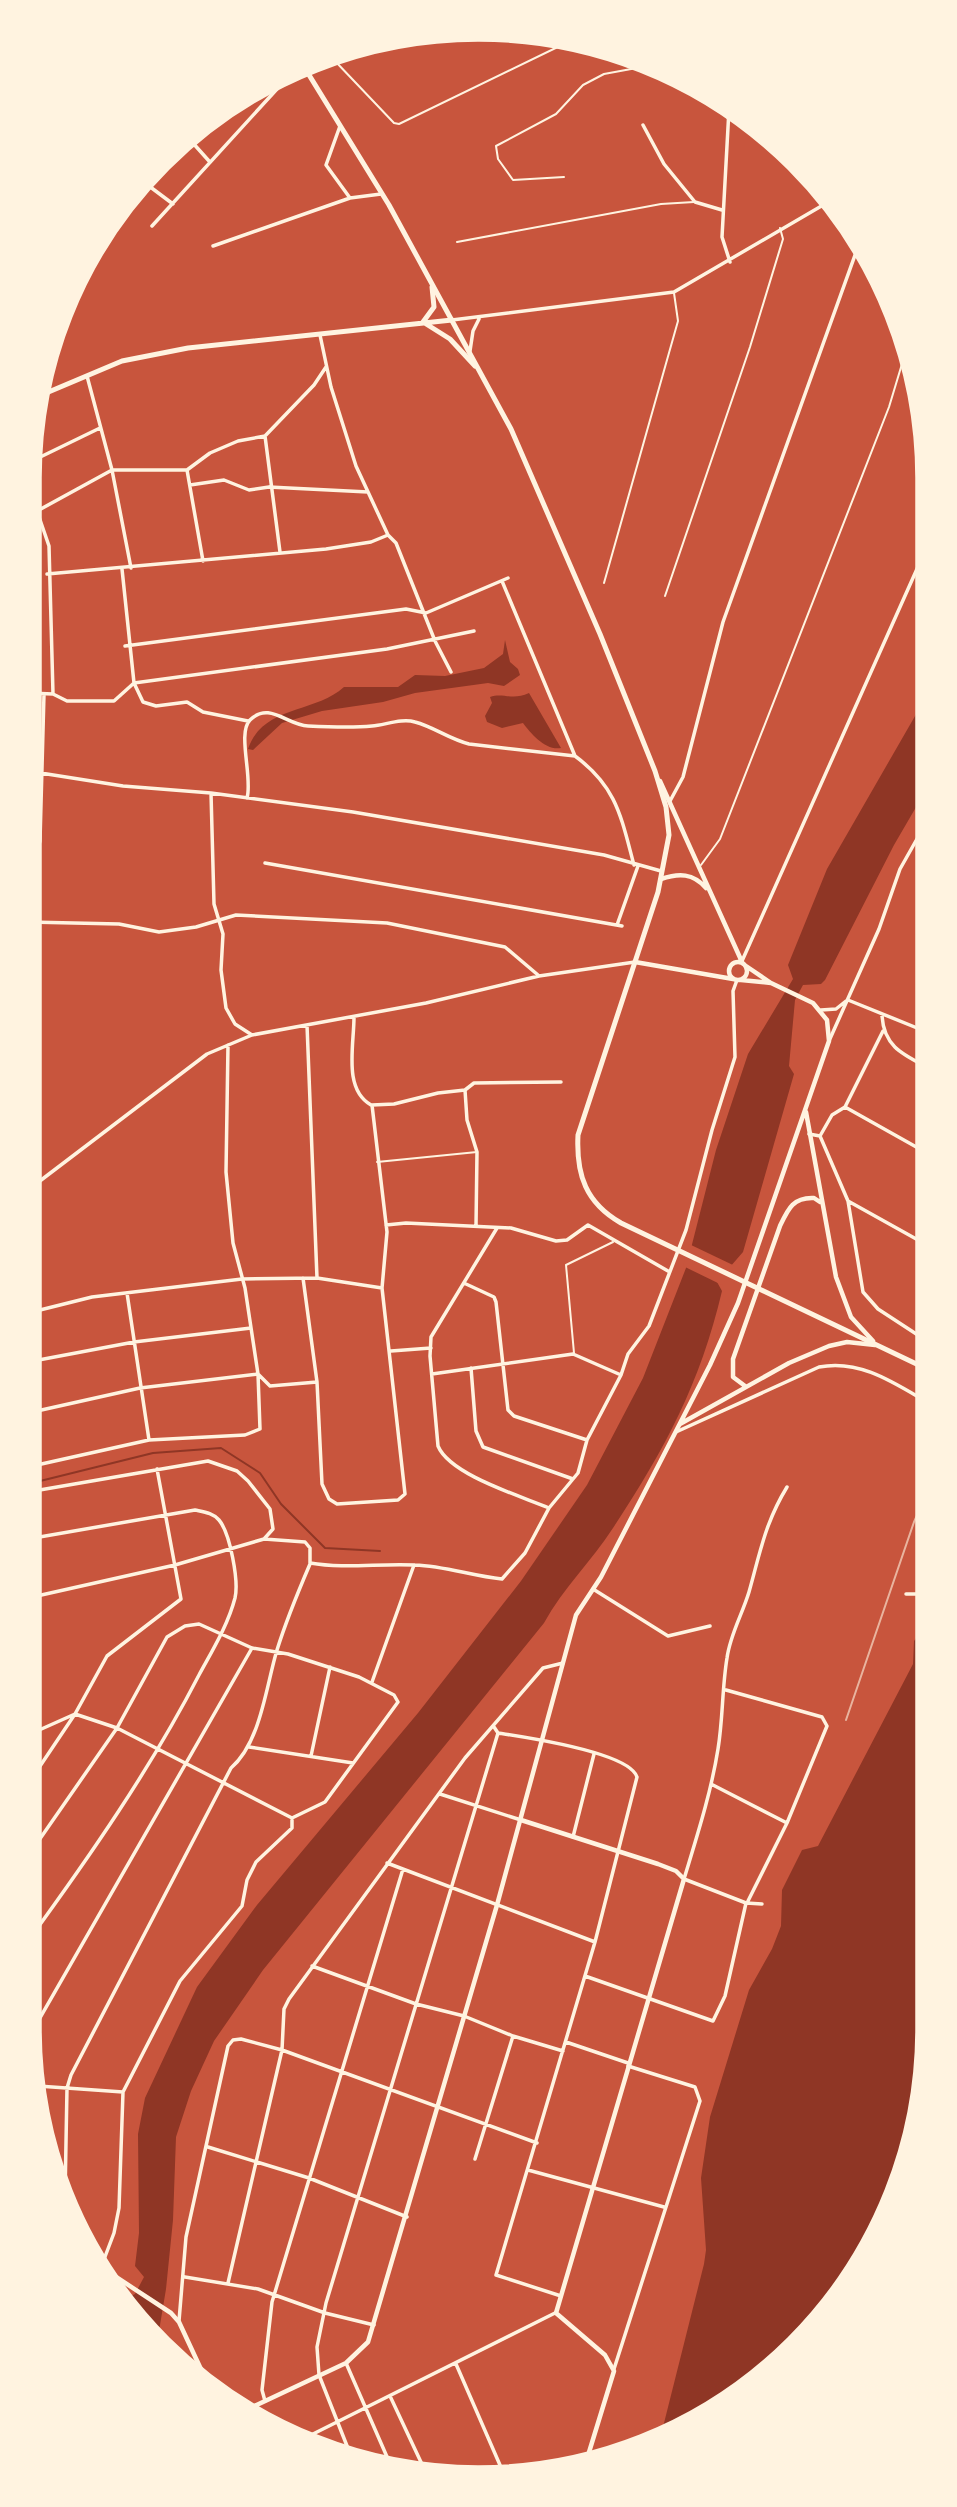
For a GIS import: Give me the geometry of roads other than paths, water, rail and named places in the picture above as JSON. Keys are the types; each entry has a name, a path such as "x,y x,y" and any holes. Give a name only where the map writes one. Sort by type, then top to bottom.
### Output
{"main road":[{"path":"309,75 381,194 452,320 543,499 655,771 744,964 747,974 737,980"},
{"path":"424,322 434,307 432,287"},
{"path":"49,392 122,361 188,348 452,320"},
{"path":"424,322 450,339 477,368"},
{"path":"655,771 669,821 662,875 578,1135 576,1157 581,1184 596,1205 621,1223 917,1364"},
{"path":"662,875 690,876 704,886 712,897"},
{"path":"635,962 737,980 771,983"},
{"path":"256,2405 346,2363 357,2356 368,2342 497,1905 576,1615 593,1589 676,1432 738,1303 829,1041 827,1020 821,1010 771,983 744,964 730,966 729,973 737,980"},
{"path":"805,1111 821,1203 843,1301 851,1317 876,1345"},
{"path":"746,1386 733,1377 733,1359 780,1226 788,1209 797,1199 814,1198 821,1203"},
{"path":"680,1424 746,1386 829,1346 847,1342 876,1345"},
{"path":"521,1820 676,1871 684,1879 556,2313 605,2355 614,2371 589,2453"},
{"path":"119,2279 171,2313 179,2322 199,2366"}],"street":[{"path":"152,226 276,90"},
{"path":"729,119 722,237 730,262"},
{"path":"643,125 664,164 695,202 722,210"},
{"path":"340,127 326,165 351,198"},
{"path":"195,145 209,162"},
{"path":"151,188 173,204"},
{"path":"213,246 351,198 381,194"},
{"path":"452,320 674,292 730,262 780,228 821,206"},
{"path":"670,801 683,778 723,622 855,255"},
{"path":"470,353 473,331 480,318"},
{"path":"320,335 326,366 356,466 388,534 396,543 435,641 451,672"},
{"path":"40,510 112,470 187,470 210,453 239,441 265,436 314,386 326,366"},
{"path":"87,376 112,470 131,568"},
{"path":"41,457 100,428"},
{"path":"265,436 269,487 280,553"},
{"path":"187,470 203,561"},
{"path":"190,485 224,480 249,490 269,487 368,492"},
{"path":"40,520 49,545 53,694"},
{"path":"49,574 280,553 371,542 388,534"},
{"path":"122,569 127,646 140,699 147,705 187,702 203,712 248,721"},
{"path":"744,964 917,569"},
{"path":"127,646 406,609 426,613 508,578"},
{"path":"265,863 620,926 636,866 624,827 605,782 575,756 502,581"},
{"path":"40,694 53,694 67,701 114,701 134,683 435,641 474,631"},
{"path":"40,841 44,694"},
{"path":"247,798 251,778 245,746 248,721 256,715 273,711 290,723 371,726 412,721 452,740 469,744 575,756"},
{"path":"42,771 123,786 211,793 480,833 604,855 662,875"},
{"path":"211,793 218,921 223,934 221,970 227,1013 235,1024 252,1035"},
{"path":"829,1041 879,929 900,869 917,839"},
{"path":"40,922 119,924 159,932 244,915 387,923 505,947 539,976"},
{"path":"40,1181 207,1054 252,1035 354,1017 539,976 635,962"},
{"path":"310,1563 332,1566 414,1564 445,1567 502,1579 525,1553 549,1508 573,1479 582,1463 587,1440 621,1375 628,1354 649,1326 686,1230 712,1130 735,1057 733,1004 737,980"},
{"path":"821,1010 836,1009 848,1000"},
{"path":"848,1000 917,1028"},
{"path":"882,1016 883,1031 893,1048 917,1061"},
{"path":"354,1017 353,1085 361,1099 372,1105 394,1104 438,1093 465,1090 474,1083 561,1082"},
{"path":"307,1025 317,1278"},
{"path":"820,1136 832,1115 845,1107 883,1031"},
{"path":"40,1465 149,1440 245,1435 260,1429 258,1374 233,1243 226,1172 228,1044"},
{"path":"465,1090 467,1120 477,1152 476,1226"},
{"path":"303,1278 317,1382 322,1484 329,1499 337,1504 398,1500 405,1494 382,1289 386,1225 372,1105"},
{"path":"845,1107 917,1147"},
{"path":"809,1134 820,1136"},
{"path":"820,1136 848,1201 860,1286 868,1301 917,1334"},
{"path":"848,1201 917,1239"},
{"path":"386,1225 406,1223 511,1228 556,1241 567,1240 588,1225 668,1271"},
{"path":"497,1228 466,1284 447,1308 431,1337 438,1446 443,1455 465,1472 549,1508"},
{"path":"40,1309 92,1297 242,1279 317,1278 382,1289"},
{"path":"466,1284 494,1297 505,1363 507,1406 511,1413 587,1440"},
{"path":"127,1293 149,1440"},
{"path":"40,1360 134,1342 251,1328"},
{"path":"390,1352 430,1348"},
{"path":"432,1374 573,1354 621,1375"},
{"path":"676,1432 819,1367 838,1363 862,1367 917,1396"},
{"path":"471,1368 476,1431 483,1447 573,1479"},
{"path":"258,1374 270,1386 317,1382"},
{"path":"40,1410 140,1388 258,1374"},
{"path":"40,1490 200,1460 237,1471 270,1509 274,1530 264,1539"},
{"path":"40,1766 75,1714 107,1656 181,1599 157,1469"},
{"path":"762,1904 747,1902 684,1879 711,1784 726,1690 726,1661 734,1630 749,1591 758,1548 773,1511 787,1487"},
{"path":"40,1537 166,1513 195,1510 214,1515 222,1523 230,1548 236,1590 221,1633 156,1751 40,1923"},
{"path":"40,1595 176,1565 264,1539 305,1542 310,1548 310,1563 276,1653 274,1670 246,1755 231,1768 225,1785 67,2088 65,2173"},
{"path":"373,1682 414,1564"},
{"path":"593,1589 668,1636 710,1626"},
{"path":"906,1594 917,1594"},
{"path":"40,1839 117,1728 171,1634 195,1623 252,1648 330,1667 373,1682 394,1695 398,1704 325,1802 292,1818"},
{"path":"40,2018 252,1648"},
{"path":"228,2284 282,2050 284,2009 312,1966 465,1758 543,1668 563,1663"},
{"path":"311,1756 330,1667"},
{"path":"585,1976 713,2021 725,1996 747,1902 787,1823 822,1740 826,1722 822,1717 726,1690"},
{"path":"40,1730 75,1714 117,1728 156,1751 292,1818"},
{"path":"494,1727 498,1733 542,1739 595,1753 632,1768 637,1781 595,1942 573,2007 566,2042 537,2143 496,2275 561,2296"},
{"path":"347,2446 319,2375 317,2347 358,2198 498,1733"},
{"path":"249,1747 353,1763"},
{"path":"573,1837 595,1753"},
{"path":"711,1784 787,1823"},
{"path":"440,1794 521,1820"},
{"path":"105,2257 114,2233 118,2208 123,2092 180,1981 242,1906 251,1870 261,1855 292,1828 292,1818"},
{"path":"387,1863 595,1942"},
{"path":"265,2401 262,2390 274,2297 403,1869"},
{"path":"312,1966 416,2004 464,2016 513,2036 563,2051"},
{"path":"475,2159 513,2036"},
{"path":"179,2322 185,2277 186,2237 208,2147 228,2046 233,2040 241,2039 282,2050 537,2143"},
{"path":"566,2042 697,2089 700,2101 664,2207 614,2371"},
{"path":"44,2086 123,2092"},
{"path":"208,2147 309,2178 407,2217"},
{"path":"528,2170 664,2207"},
{"path":"185,2277 266,2291 274,2297 374,2325"},
{"path":"313,2434 556,2313"},
{"path":"346,2363 387,2457"},
{"path":"456,2364 500,2466"},
{"path":"390,2396 421,2463"}],"lane":[{"path":"338,64 394,123 399,124 556,48"},
{"path":"565,177 513,180 498,159 496,146 556,114 583,85 604,74 632,69"},
{"path":"457,242 661,204 695,202"},
{"path":"664,596 750,348 783,239 780,228"},
{"path":"604,583 678,321 674,292"},
{"path":"698,869 720,839 889,407 902,364"},
{"path":"377,1162 477,1152"},
{"path":"573,1354 566,1265 614,1242"}],"waterway":[{"path":"40,1481 153,1453 221,1448 260,1473 281,1504 325,1548 380,1551"}],"railway":[{"path":"846,1720 917,1515"}]}
